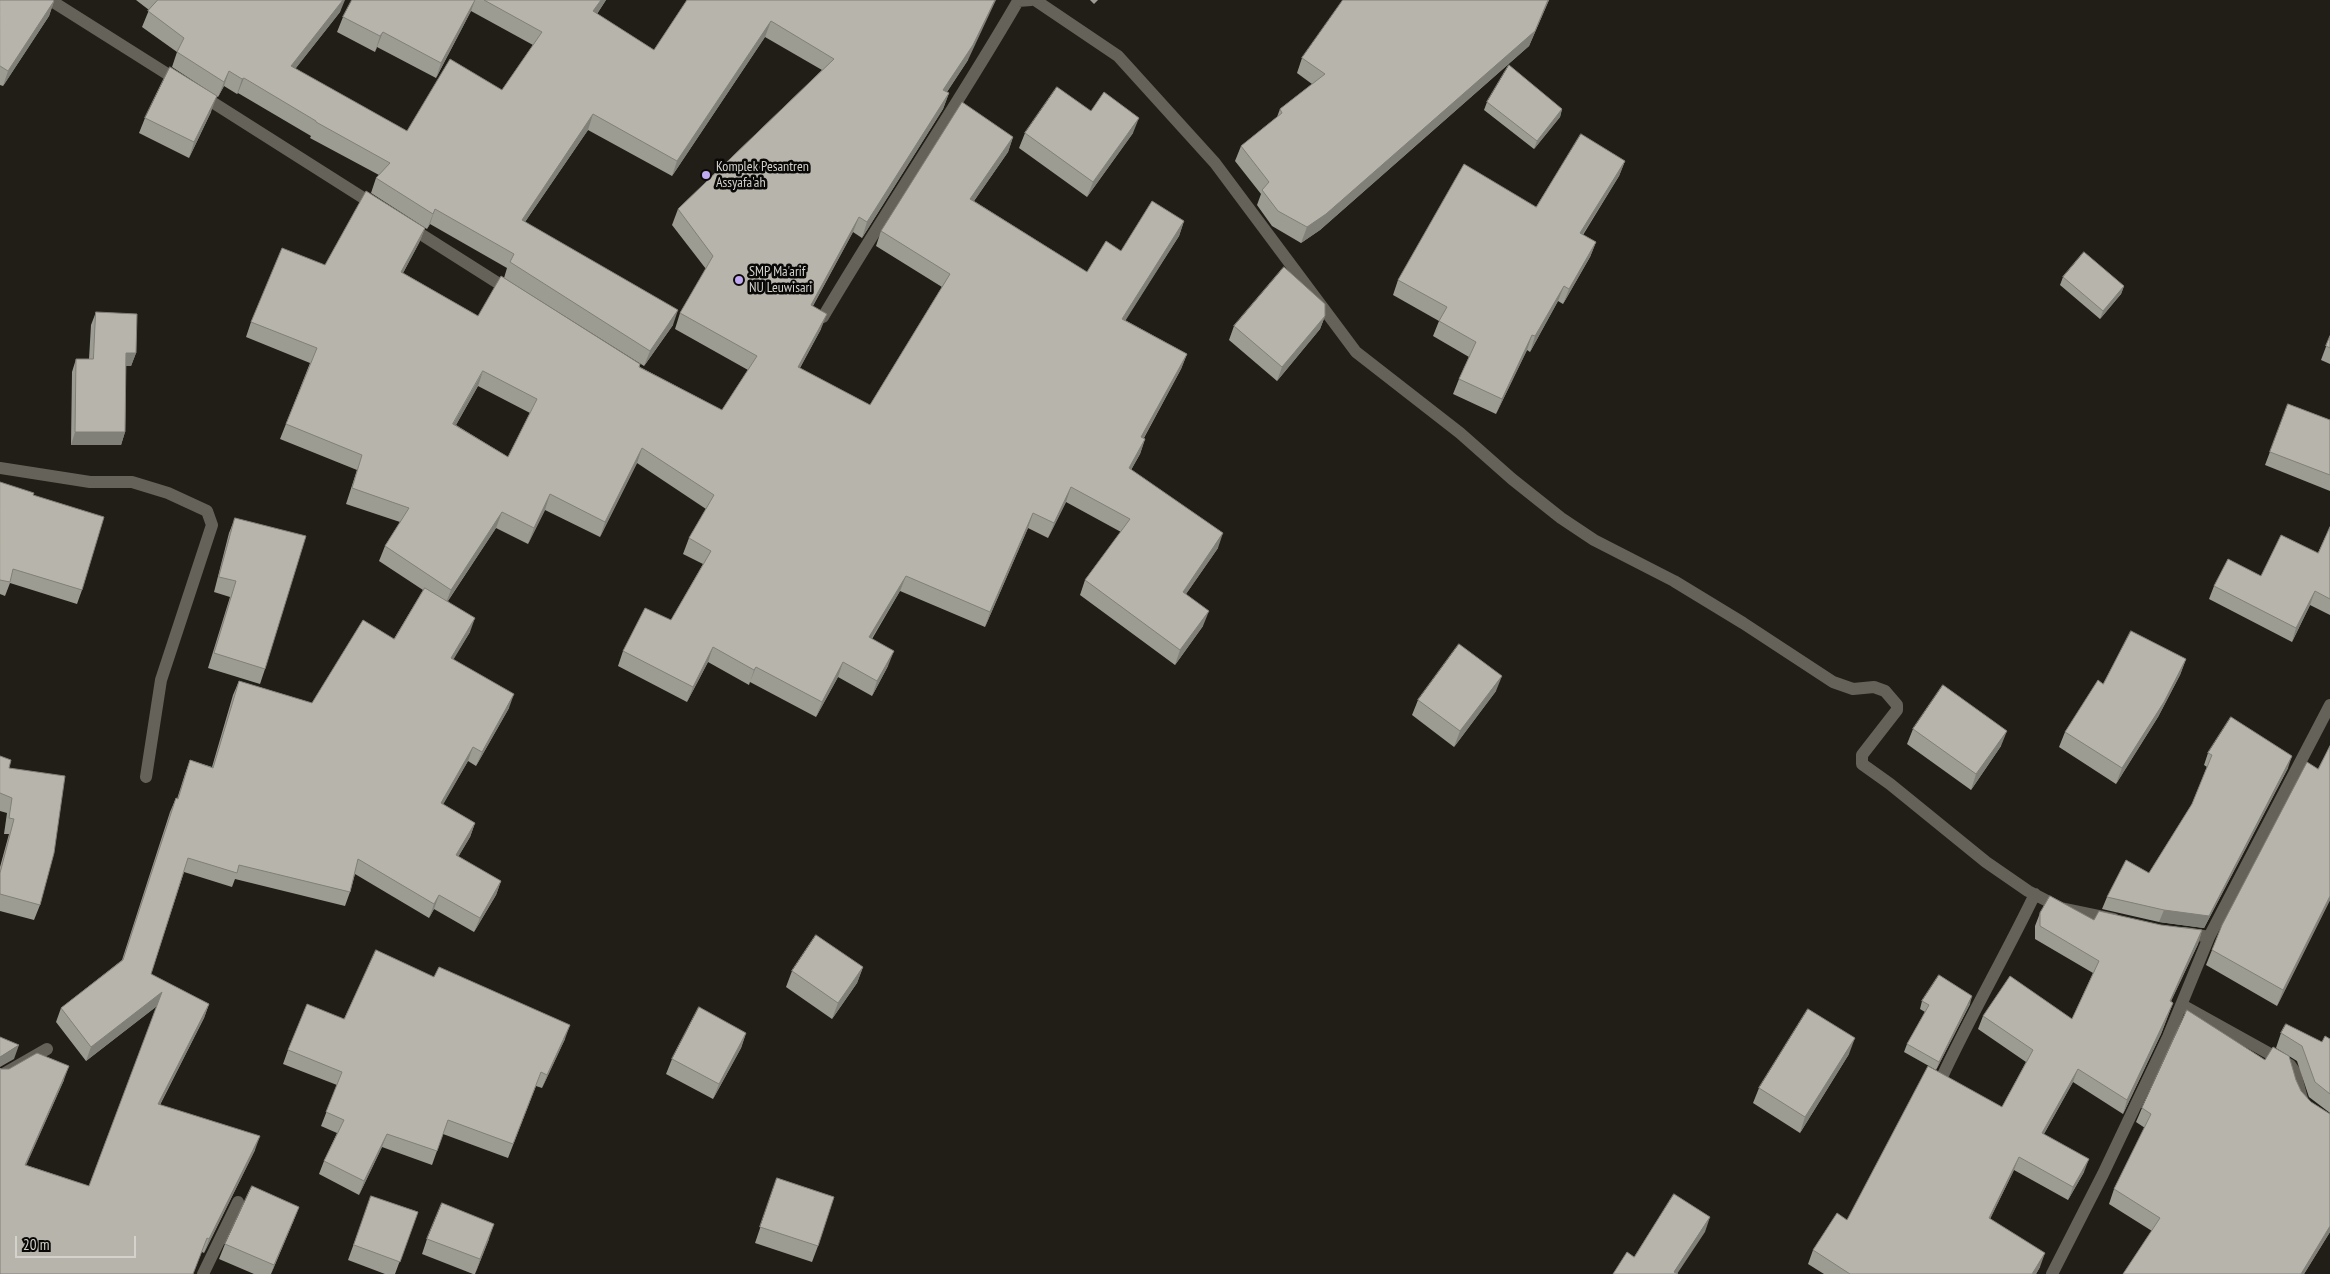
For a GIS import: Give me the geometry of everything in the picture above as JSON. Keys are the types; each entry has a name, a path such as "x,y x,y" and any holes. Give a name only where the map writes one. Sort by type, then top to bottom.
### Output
{"street":[{"path":"50,0 523,299"},
{"path":"823,317 864,246 1018,1 1031,0"},
{"path":"1035,0 1118,56 1215,163 1356,352 1460,433 1512,479 1561,518 1594,540 1674,580 1833,682 1853,689 1874,687 1884,691 1897,705 1895,716 1862,755 1862,764 1890,784 1986,862 2035,894 2061,908 2122,921"},
{"path":"0,468 90,482 132,482 188,501 207,511 212,525 161,680 146,777"},
{"path":"2052,1274 2103,1174 2182,1005 2209,937 2330,705"},
{"path":"1942,1077 2035,894"},
{"path":"2175,932 2209,937"},
{"path":"2182,1005 2290,1064 2295,1072 2298,1094 2309,1107"},
{"path":"0,1076 47,1049"},
{"path":"203,1274 238,1202"}],"building":[{"path":"0,0 54,1 8,71 0,66"},
{"path":"158,0 343,0 291,66 407,131 450,59 502,90 542,32 484,0 601,0 593,11 654,50 687,0 995,0 973,45 943,90 949,93 867,222 859,217 811,305 827,314 798,367 870,405 950,274 881,231 962,102 1013,137 970,199 1087,272 1106,241 1121,251 1152,201 1184,221 1122,319 1187,354 1141,437 1145,439 1129,468 1223,533 1183,592 1209,611 1180,650 1085,580 1130,519 1071,487 1054,523 1033,513 990,612 906,576 869,637 894,651 877,681 843,662 822,702 756,667 754,670 713,647 693,687 623,651 645,608 671,620 711,551 689,538 714,495 642,448 605,522 550,494 534,528 502,512 451,590 385,546 409,508 352,488 362,455 286,424 317,348 251,322 282,248 325,265 366,191 425,228 401,272 478,316 501,276 640,364 639,367 722,410 757,356 680,313 713,256 678,209 834,59 771,21 677,161 593,114 522,220 678,310 650,351 510,262 514,254 435,209 433,214 376,178 390,163 316,122 244,78 242,79 229,71 224,82 177,52 184,38 148,11","holes":["483,371 537,399 508,457 453,424"]},
{"path":"352,0 475,0 441,63 383,32 380,36 343,17"},
{"path":"1343,0 1548,0 1535,31 1326,214 1307,227 1278,211 1262,190 1269,182 1241,146 1282,113 1280,109 1325,74 1302,58"},
{"path":"1509,65 1562,109 1537,141 1487,102"},
{"path":"170,67 217,96 194,142 145,118"},
{"path":"1057,87 1091,111 1104,92 1139,118 1093,182 1025,133"},
{"path":"1581,134 1625,161 1580,233 1596,242 1569,289 1564,286 1535,336 1532,335 1502,399 1459,379 1476,342 1439,321 1447,307 1398,280 1464,164 1536,207"},
{"path":"2084,252 2124,286 2103,311 2063,277"},
{"path":"1284,267 1325,304 1325,316 1282,367 1234,326"},
{"path":"96,312 137,314 136,353 126,353 125,432 75,432 76,359 93,359"},
{"path":"2330,336 2330,348 2326,346"},
{"path":"2288,404 2330,420 2330,475 2270,452"},
{"path":"0,482 34,493 33,495 104,517 82,590 13,569 10,582 0,580"},
{"path":"235,518 306,536 265,669 214,653 236,581 219,577"},
{"path":"2330,527 2330,599 2315,591 2296,628 2214,586 2228,559 2261,576 2281,535 2318,553"},
{"path":"425,588 475,618 451,658 514,694 482,752 473,747 441,803 475,823 456,855 501,881 480,918 439,895 434,904 358,859 350,892 239,865 237,873 188,858 151,974 209,1004 158,1104 260,1136 209,1239 207,1238 193,1274 0,1274 0,1068 9,1069 37,1053 69,1066 25,1165 89,1186 162,992 91,1047 61,1008 123,960 190,760 213,768 239,681 312,703 363,620 394,639"},
{"path":"2131,631 2186,659 2164,702 2122,768 2065,732 2098,680 2103,684"},
{"path":"1459,644 1502,676 1460,731 1418,700"},
{"path":"1943,685 2007,731 1976,774 1913,729"},
{"path":"2231,717 2292,756 2209,916 2164,910 2107,897 2126,860 2149,873 2192,804 2212,755 2208,753"},
{"path":"2330,746 2330,896 2283,990 2212,950 2222,925 2307,762 2318,769"},
{"path":"0,756 11,760 9,768 65,776 54,853 40,905 0,894 0,873 14,819 9,818 12,798 0,793"},
{"path":"2050,896 2094,920 2099,911 2161,925 2202,930 2170,1001 2173,1003 2127,1100 2078,1069 2042,1133 2089,1159 2073,1187 2019,1157 1989,1218 2045,1253 2032,1274 1850,1274 1813,1250 1837,1213 1847,1220 1928,1066 2002,1107 2033,1050 1983,1016 2010,976 2072,1019 2099,961 2040,926 2040,913"},
{"path":"816,935 863,967 838,1003 792,971"},
{"path":"376,950 434,977 439,967 570,1025 547,1075 541,1072 513,1144 448,1120 437,1151 387,1134 364,1181 324,1161 344,1120 326,1112 342,1072 288,1050 307,1004 344,1019"},
{"path":"1939,975 1972,996 1939,1062 1907,1044 1929,1005 1922,1001"},
{"path":"699,1007 746,1033 719,1084 672,1059"},
{"path":"1808,1009 1855,1038 1805,1117 1759,1088"},
{"path":"2187,1010 2265,1060 2273,1047 2289,1056 2301,1091 2311,1102 2330,1114 2330,1226 2301,1274 2123,1274 2160,1218 2114,1189 2151,1114 2142,1108"},
{"path":"2286,1024 2322,1042 2325,1036 2330,1039 2330,1094 2315,1082 2302,1046 2281,1033"},
{"path":"0,1037 19,1045 0,1057"},
{"path":"777,1178 834,1197 818,1246 760,1227"},
{"path":"252,1186 299,1207 274,1265 225,1244"},
{"path":"1674,1194 1710,1217 1674,1272 1678,1274 1613,1274 1627,1252 1634,1257"},
{"path":"371,1196 418,1212 400,1262 354,1245"},
{"path":"442,1203 494,1224 480,1259 427,1239"}],"place":[{"name":"Komplek Pesantren Assyafa'ah","path":"706,175"},
{"name":"SMP Ma'arif NU Leuwisari","path":"739,280"}]}
